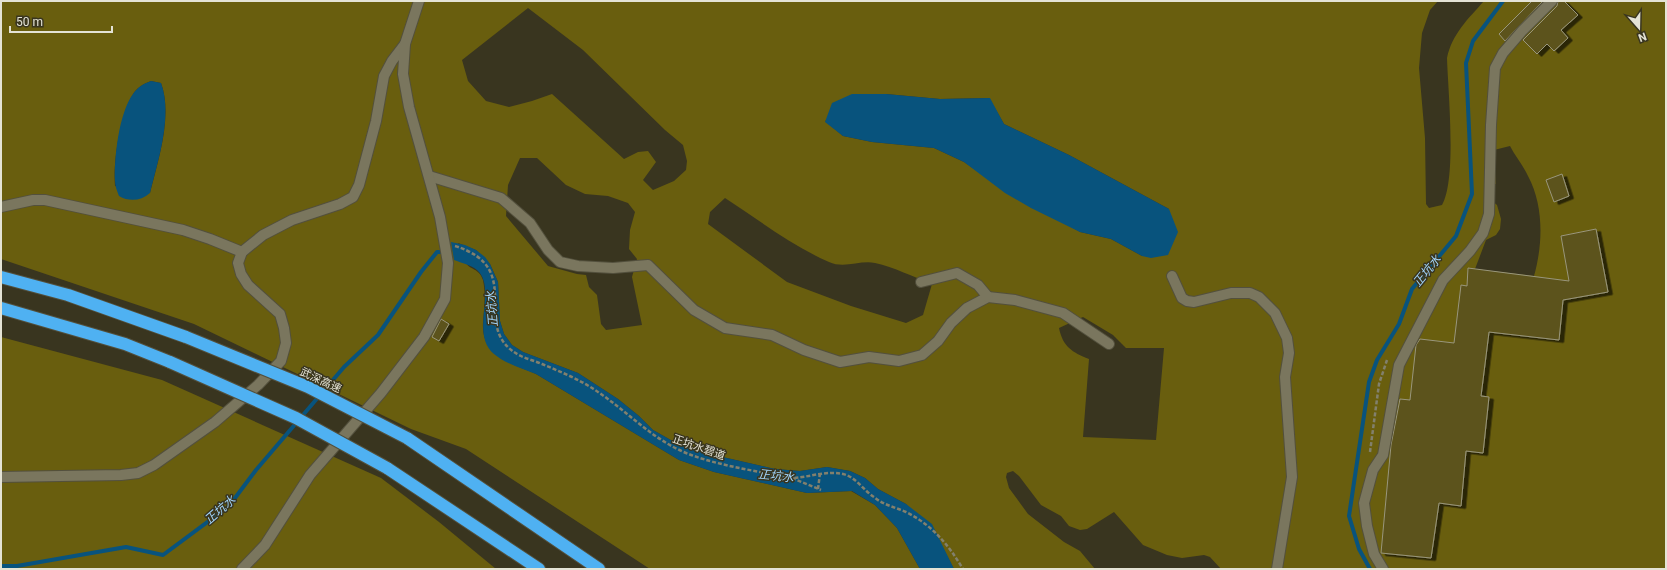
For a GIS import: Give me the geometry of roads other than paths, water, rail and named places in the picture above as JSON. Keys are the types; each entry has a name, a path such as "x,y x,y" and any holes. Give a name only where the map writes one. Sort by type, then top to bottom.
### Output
{"highway":[{"name":"武深高速","path":"1,277 68,295 186,337 308,388 407,438 598,567"},
{"path":"2,308 126,344 296,418 387,468 539,569"}],"street":[{"path":"242,569 265,546 310,475 381,393 424,337 445,299 447,260 440,217 407,100 403,74 405,44 419,1"},
{"path":"1383,569 1374,554 1367,526 1364,503 1373,470 1383,455 1399,365 1443,280 1470,251 1483,233 1489,214 1491,125 1495,68 1503,53 1522,31 1552,1"},
{"path":"1,477 121,475 138,473 154,465 216,422 258,385 281,361 286,343 280,314 248,285 241,274 238,263 242,252 263,235 292,220 340,204 353,197 359,185 376,121 384,76 392,61 405,44"},
{"path":"429,176 501,198 530,222 548,250 560,262 578,266 613,268 648,266 694,310 725,328 772,335 804,350 840,362 869,357 899,361 922,355 938,341 951,322 961,313 967,308 988,297 1015,300 1063,313 1109,344"},
{"path":"1,207 33,200 45,200 183,230 242,252"},
{"path":"921,282 957,273 978,285 988,297"},
{"path":"1172,276 1182,298 1187,302 1194,302 1231,293 1250,292 1275,313 1287,338 1289,353 1284,377 1292,477 1277,569"}],"water":[{"path":"151,81 161,83 164,96 165,124 163,138 150,193 143,198 131,200 119,196 116,188 115,160 118,136 128,102 137,89"},
{"path":"852,94 886,94 940,99 990,98 1004,124 1069,155 1169,209 1178,232 1168,255 1151,258 1142,256 1111,239 1080,232 1031,208 1005,193 964,162 934,148 872,142 843,136 825,122 832,103"},
{"path":"451,242 465,245 476,250 485,257 490,264 498,282 500,321 504,334 512,345 523,352 578,373 618,399 653,430 676,443 705,453 775,469 800,471 827,467 850,471 865,478 878,489 906,504 932,524 954,569 920,569 897,528 875,505 852,491 807,493 714,472 679,460 536,374 499,358 487,345 484,335 483,323 485,288 483,278 475,268 454,260"}],"waterway":[{"name":"正坑水","path":"1370,569 1359,549 1349,516 1369,382 1377,360 1399,324 1412,289 1456,236 1472,194 1466,63 1473,41 1503,1"},
{"name":"正坑水","path":"1,566 17,566 126,547 163,555 229,506 256,470 344,367 378,335 421,272 437,252 445,252"}]}
